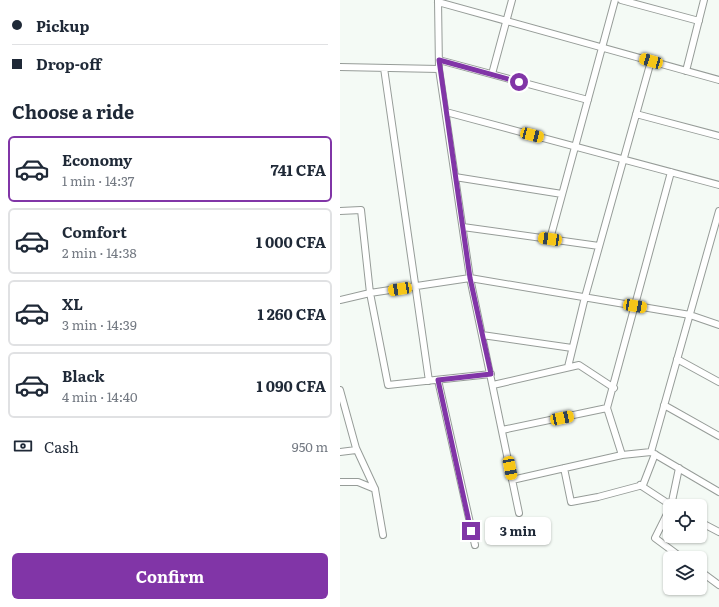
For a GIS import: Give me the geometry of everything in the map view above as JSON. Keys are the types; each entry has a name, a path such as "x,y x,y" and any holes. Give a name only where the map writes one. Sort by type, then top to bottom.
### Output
{"street":[{"path":"492,74 512,0"},
{"path":"550,239 615,0"},
{"path":"621,0 699,21"},
{"path":"686,71 704,0"},
{"path":"519,513 470,278 439,69 438,1 719,80"},
{"path":"439,60 588,100"},
{"path":"568,367 585,297 651,61"},
{"path":"340,68 439,69"},
{"path":"384,68 429,381"},
{"path":"446,112 719,185"},
{"path":"636,114 719,136"},
{"path":"622,455 607,408 614,388 671,172"},
{"path":"455,177 562,194"},
{"path":"340,211 360,210 370,293 388,385 491,374"},
{"path":"564,468 571,502 598,497 643,485 653,453 664,405 677,359 716,234 719,211"},
{"path":"463,227 599,246"},
{"path":"340,300 370,293 470,278 690,315 719,325"},
{"path":"482,335 572,348"},
{"path":"677,359 719,382"},
{"path":"493,385 579,365 614,388"},
{"path":"438,380 475,545"},
{"path":"340,390 356,450 375,489 382,535"},
{"path":"664,405 719,436"},
{"path":"502,430 607,408"},
{"path":"340,420 348,419"},
{"path":"340,452 356,450"},
{"path":"512,480 622,455 653,453 719,492"},
{"path":"672,499 679,468"},
{"path":"340,482 358,482 375,489"},
{"path":"640,486 663,501"},
{"path":"663,522 655,538 673,551"},
{"path":"707,526 719,532"},
{"path":"707,576 719,585"}],"route":[{"path":"471,531 438,380 491,374 470,278 439,69 439,60 519,82"}]}
